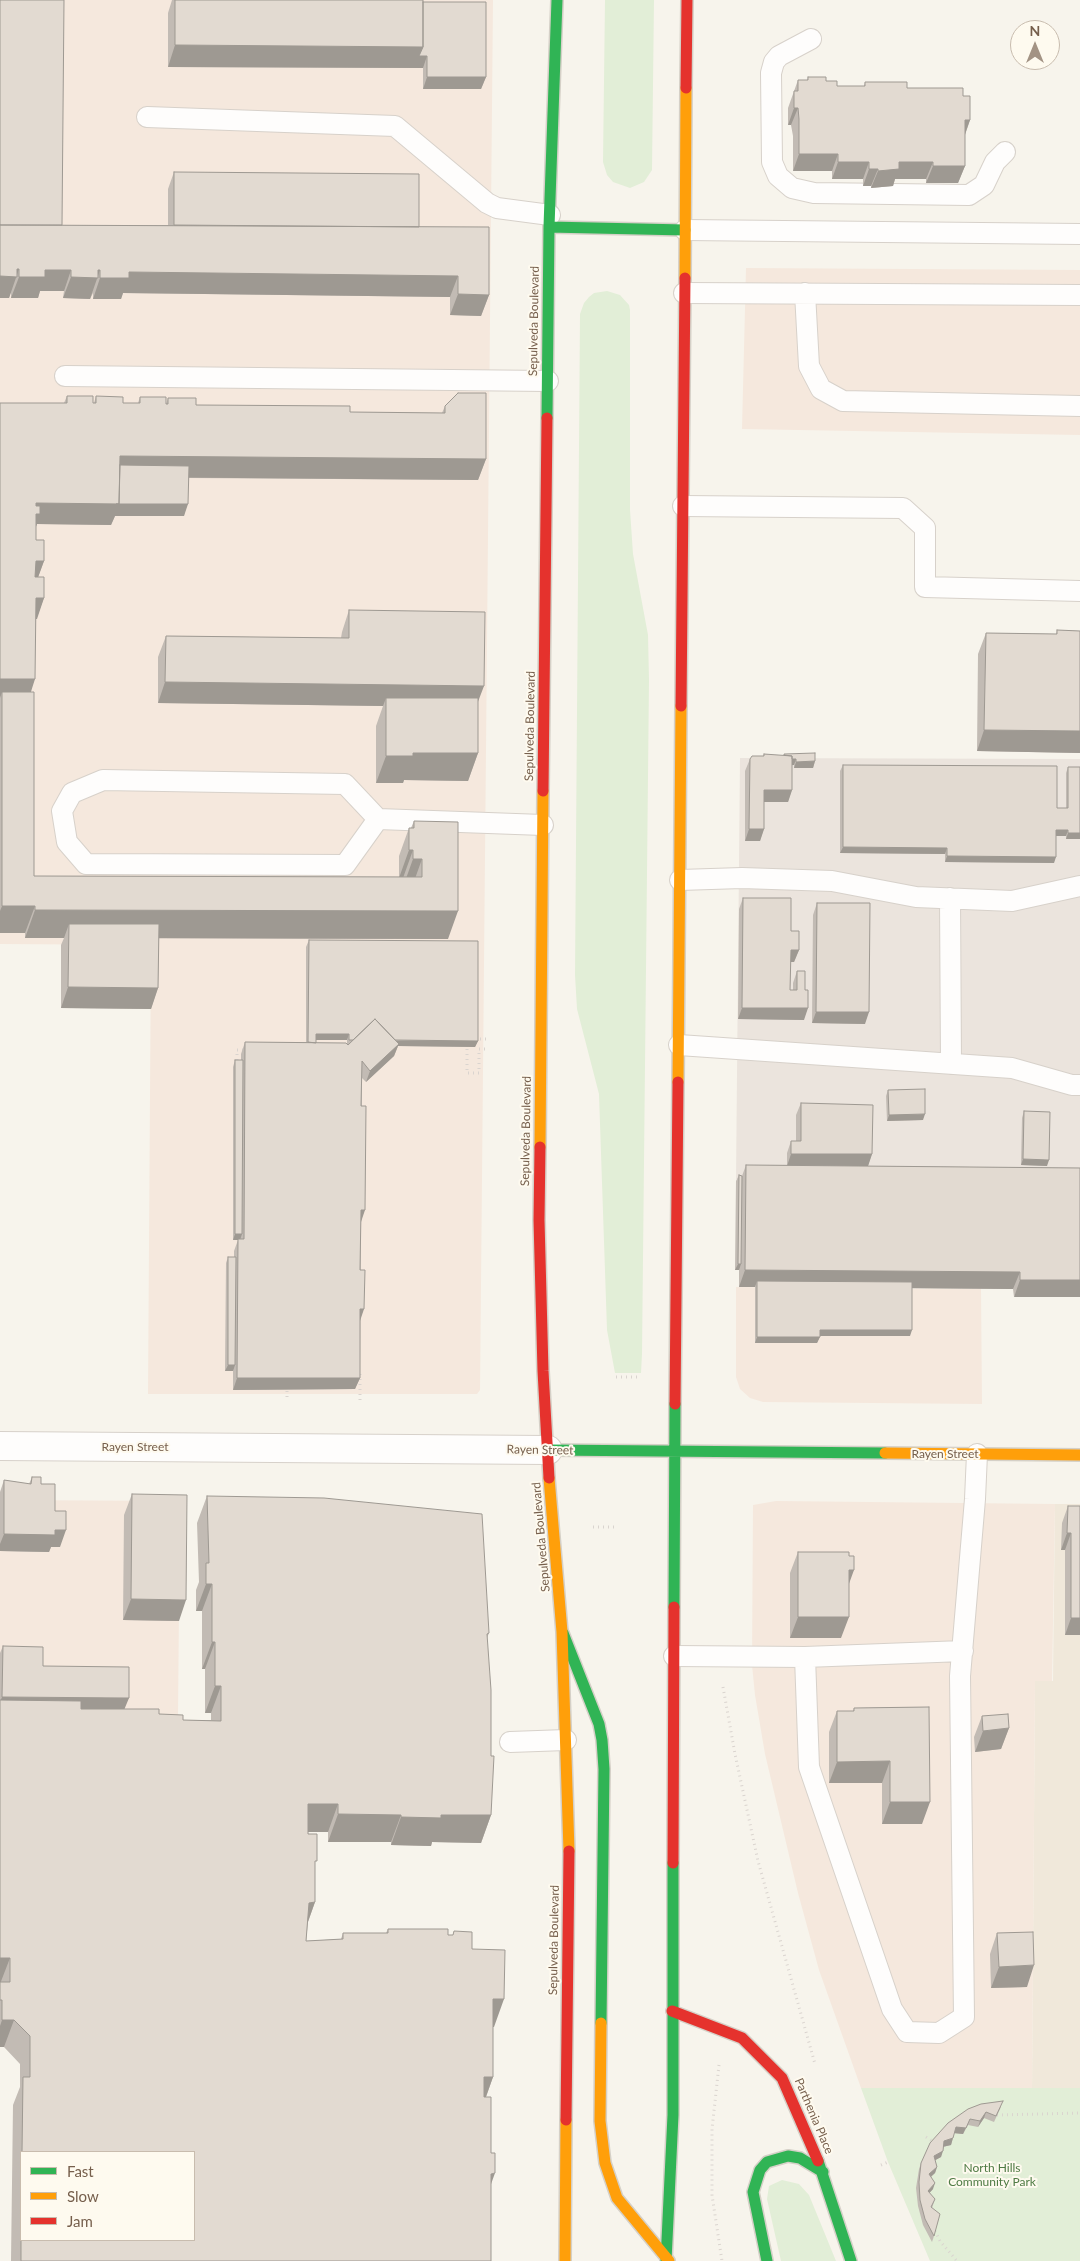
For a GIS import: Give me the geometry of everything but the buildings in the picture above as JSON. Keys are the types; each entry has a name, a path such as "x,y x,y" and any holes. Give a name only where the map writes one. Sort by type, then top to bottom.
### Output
{"main road":[{"name":"Sepulveda Boulevard","path":"557,0 550,221 539,1220 543,1371 551,1519 562,1632 569,1831 564,2261"},
{"path":"667,2260 671,2183 687,0"},
{"path":"550,221 685,230"},
{"name":"Rayen Street","path":"548,1450 1080,1455"},
{"path":"562,1632 599,1724 602,1740 602,2146 605,2163 618,2198 667,2260"},
{"name":"Parthenia Place","path":"672,2011 742,2038 782,2078 823,2172 851,2261"},
{"path":"767,2261 754,2192 760,2170 767,2162 788,2156 800,2158 823,2172"}],"street":[{"name":"Rayen Street","path":"0,1446 548,1450"}],"lane":[{"path":"811,39 779,56 774,62 771,73 772,162 778,176 792,188 814,193 969,195 984,185 995,162 1005,152"},
{"path":"147,117 395,126 487,203 497,208 550,221"},
{"path":"685,230 1080,234"},
{"path":"684,293 1080,295"},
{"path":"805,293 809,366 821,389 843,401 1080,406"},
{"path":"65,376 548,381"},
{"path":"683,506 903,508 925,528 925,587 1080,591"},
{"path":"378,818 345,865 86,864 67,842 62,811 72,793 103,780 345,784 378,818 543,825"},
{"path":"680,880 742,878 832,881 916,897 1012,901 1080,886"},
{"path":"950,898 951,1064"},
{"path":"679,1045 1012,1068 1072,1085 1080,1085"},
{"path":"805,1657 808,1767 892,2009 907,2032 938,2033 964,2017 960,1676 977,1454"},
{"path":"674,1656 805,1657 963,1651"},
{"path":"510,1742 566,1740"}],"path":[{"path":"467,1039 467,1073 479,1073 479,1049 489,1049"},
{"path":"475,1039 489,1039"},
{"path":"237,1068 237,1050 256,1050"},
{"path":"349,1372 360,1372 360,1401"},
{"path":"616,1378 642,1378"},
{"path":"287,1383 287,1400"},
{"path":"593,1527 618,1527"},
{"path":"674,1656 723,1686 735,1754 758,1861 774,1924 815,2060 816,2070"},
{"path":"719,2059 712,2129 712,2195 722,2261"},
{"path":"997,2115 1080,2113"},
{"path":"926,2137 942,2147"},
{"path":"881,2165 888,2162"},
{"path":"935,2231 940,2241 957,2261"}],"shaded area":[{"path":"0,0 493,0 480,1390 477,1394 148,1394 151,945 0,944"},
{"path":"746,268 1080,270 1080,435 742,429"},
{"path":"740,758 1080,759 1080,1185 740,1182 736,1179"},
{"path":"736,1287 981,1289 982,1404 763,1402 750,1398 740,1389 736,1377"},
{"path":"0,1500 180,1501 178,1715 0,1714"},
{"path":"776,1501 1055,1504 1052,1681 1035,1681 1032,2088 861,2088 819,1970 798,1893 765,1754 755,1695 752,1665 753,1505"},
{"path":"1055,1504 1080,1504 1080,2088 1032,2088 1035,1681 1053,1681"}],"green space":[{"path":"605,0 654,0 652,170 644,182 630,188 613,182 607,175 603,162"},
{"path":"607,291 620,295 629,305 630,310 630,510 633,554 648,635 641,1373 615,1373 607,1330 599,1094 577,1009 575,975 580,314 584,303 589,297 594,293"},
{"name":"North Hills Community Park","path":"861,2088 1080,2088 1080,2261 930,2261 888,2162"},
{"path":"782,2180 799,2184 809,2195 836,2261 781,2261 767,2199 769,2186"}],"traffic: fast":[{"path":"547,418 549,227 557,0"},
{"path":"549,227 685,230"},
{"path":"674,1607 675,1404"},
{"path":"548,1450 885,1453"},
{"path":"563,1633 599,1724 602,1740 604,1769 601,2023"},
{"path":"666,2261 673,2115 673,1863"},
{"path":"767,2261 753,2192 760,2170 767,2162 788,2156 800,2158 823,2172"},
{"path":"818,2161 851,2261"}],"traffic: slow":[{"path":"685,278 686,88"},
{"path":"678,1082 681,706"},
{"path":"540,1147 543,791"},
{"path":"885,1453 1080,1455"},
{"path":"549,1478 562,1632 569,1851"},
{"path":"601,2023 600,2121 605,2163 617,2198 669,2261"},
{"path":"565,2261 566,2120"}],"traffic: jam":[{"path":"686,88 687,0"},
{"path":"681,706 685,278"},
{"path":"543,791 547,418"},
{"path":"675,1404 678,1082"},
{"path":"540,1147 539,1220 543,1371 549,1478"},
{"path":"673,1863 674,1607"},
{"path":"566,2120 569,1851"},
{"path":"672,2011 742,2038 782,2078 818,2161"}]}
